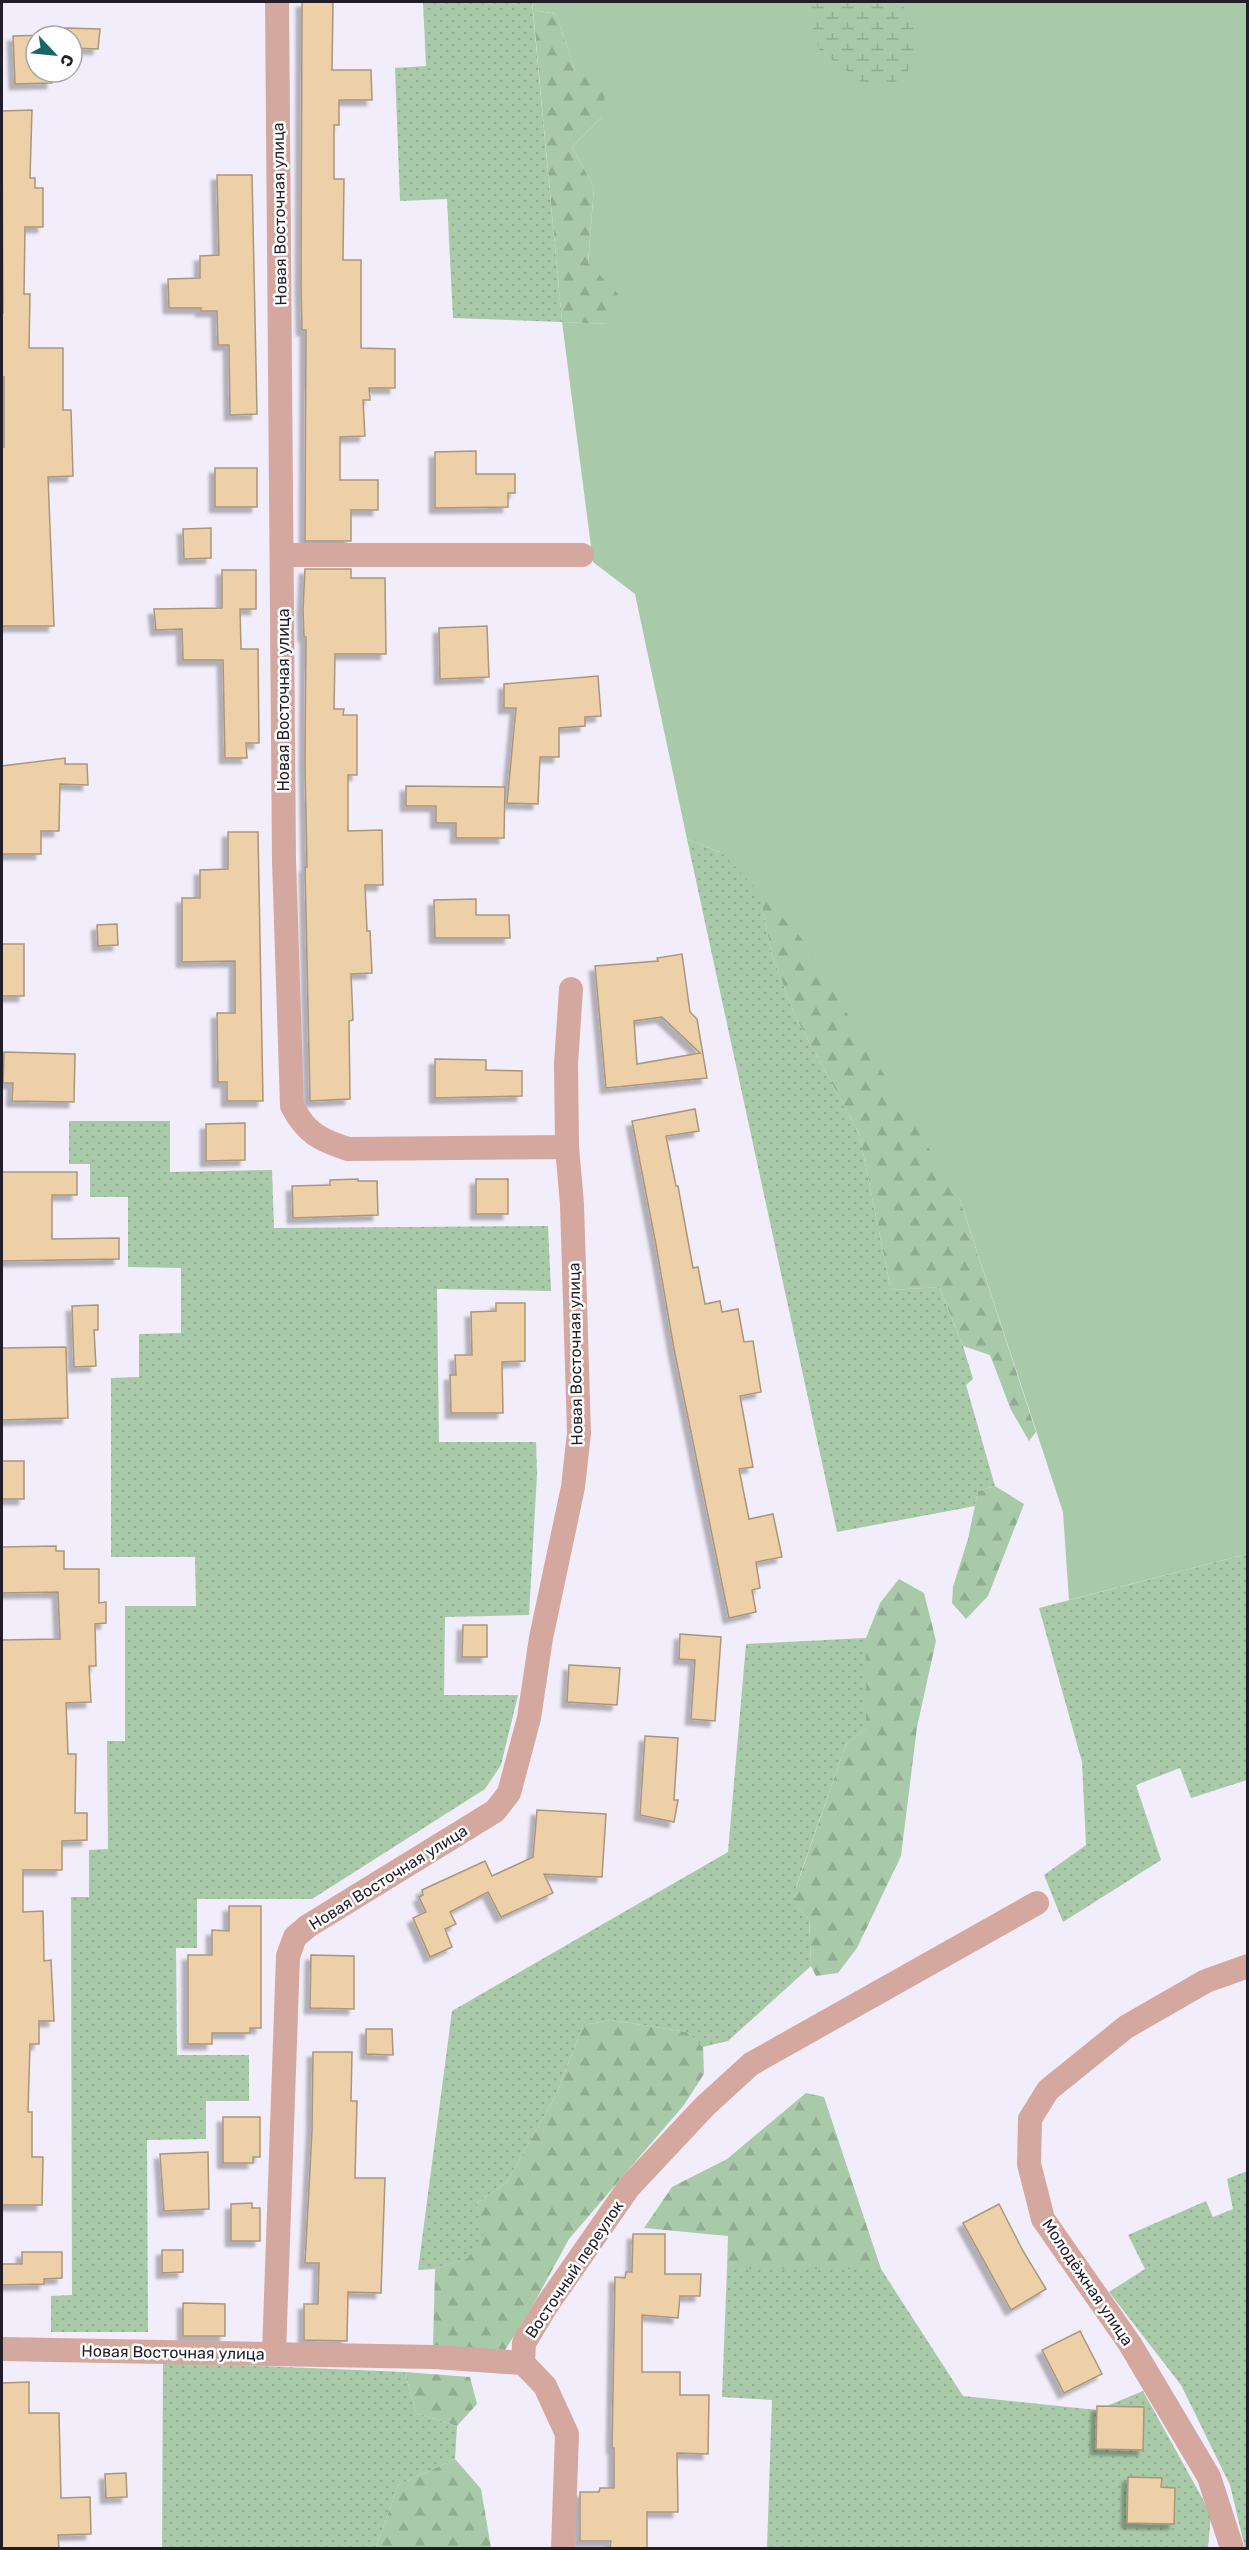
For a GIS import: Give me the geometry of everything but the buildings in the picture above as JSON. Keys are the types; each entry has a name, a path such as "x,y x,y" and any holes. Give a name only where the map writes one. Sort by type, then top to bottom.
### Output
{"street":[{"name":"Новая Восточная улица","path":"277,2 284,860 292,1106 301,1123 322,1140 348,1149 567,1147"},
{"path":"283,555 582,555"},
{"name":"Новая Восточная улица","path":"2,2349 274,2354 288,1956 296,1937 318,1920 495,1811 509,1793 529,1718 541,1638 573,1487 579,1433 572,1204 567,1147 566,1064 570,989"},
{"name":"Восточный переулок","path":"523,2362 524,2343 547,2305 629,2187 705,2106 751,2064 1037,1902"},
{"name":"Молодёжная улица","path":"1232,2548 1209,2477 1130,2344 1043,2219 1029,2164 1030,2118 1048,2090 1126,2027 1206,1981 1248,1966"},
{"path":"274,2354 434,2357 523,2362 545,2386 567,2434 563,2548"}],"green space":[{"path":"423,2 532,2 562,322 453,318 447,199 400,201 395,68 426,66"},
{"path":"532,2 1247,2 1247,1554 1069,1600 1063,1512 960,1200 722,853 687,839 635,594 593,562 562,322 610,324 588,263 594,187 572,147 602,117 575,70 556,14 533,10"},
{"path":"812,2 901,2 916,33 916,52 908,71 895,82 868,87 819,50 809,13"},
{"path":"533,10 556,14 575,70 606,85 602,117 572,147 594,187 588,263 618,294 610,324 562,322"},
{"path":"687,839 722,853 759,892 772,956 796,1018 859,1133 891,1290 939,1287 963,1346 973,1379 966,1385 995,1486 978,1491 975,1506 837,1532"},
{"path":"759,892 802,939 960,1200 1036,1432 1029,1441 1011,1410 990,1355 963,1346 939,1287 891,1290 859,1133 796,1018 772,956"},
{"path":"69,1121 170,1121 170,1172 272,1170 274,1228 548,1226 551,1291 437,1289 439,1442 536,1442 537,1474 529,1615 445,1617 444,1695 518,1695 501,1765 485,1789 312,1899 197,1899 197,1948 176,1948 177,2055 249,2055 249,2101 206,2101 206,2139 147,2140 148,2332 51,2332 51,2296 72,2295 71,1897 89,1897 89,1850 108,1849 107,1741 125,1741 125,1606 196,1606 195,1557 111,1557 111,1378 139,1377 139,1334 181,1333 181,1268 128,1267 128,1197 90,1197 90,1164 69,1164"},
{"path":"995,1486 1024,1504 988,1596 966,1619 952,1603 953,1587 968,1539 978,1491"},
{"path":"1247,1554 1247,1780 1191,1798 1180,1768 1136,1785 1161,1860 1063,1922 1044,1875 1086,1845 1082,1762 1039,1608"},
{"path":"899,1579 924,1593 936,1641 917,1727 901,1856 857,1948 838,1973 816,1976 811,1966 809,1919 796,1907 796,1888 846,1744 866,1729 866,1638 880,1603"},
{"path":"866,1638 866,1729 846,1744 796,1887 796,1907 809,1919 811,1966 728,2041 703,2047 687,2032 611,2020 583,2025 557,2093 507,2182 477,2203 483,2236 468,2258 435,2269 418,2270 452,2011 728,1852 746,1644"},
{"path":"611,2020 687,2032 703,2047 704,2074 684,2105 569,2239 528,2314 505,2350 433,2347 435,2269 467,2258 482,2236 477,2203 507,2182 557,2093 583,2025"},
{"path":"806,2093 824,2097 881,2269 727,2269 728,2236 644,2228 672,2187 727,2159"},
{"path":"1247,2171 1248,2548 1245,2548 1230,2485 1181,2385 1109,2292 1145,2269 1128,2235 1206,2201 1213,2217 1233,2209 1227,2179"},
{"path":"727,2269 881,2269 963,2396 1097,2410 1143,2391 1211,2514 1208,2548 767,2548 772,2400 722,2397"},
{"path":"163,2362 405,2372 416,2413 457,2426 455,2459 398,2485 376,2548 162,2548"},
{"path":"405,2372 470,2377 477,2404 457,2426 416,2413"},
{"path":"455,2459 481,2489 491,2548 376,2548 398,2485"}]}
